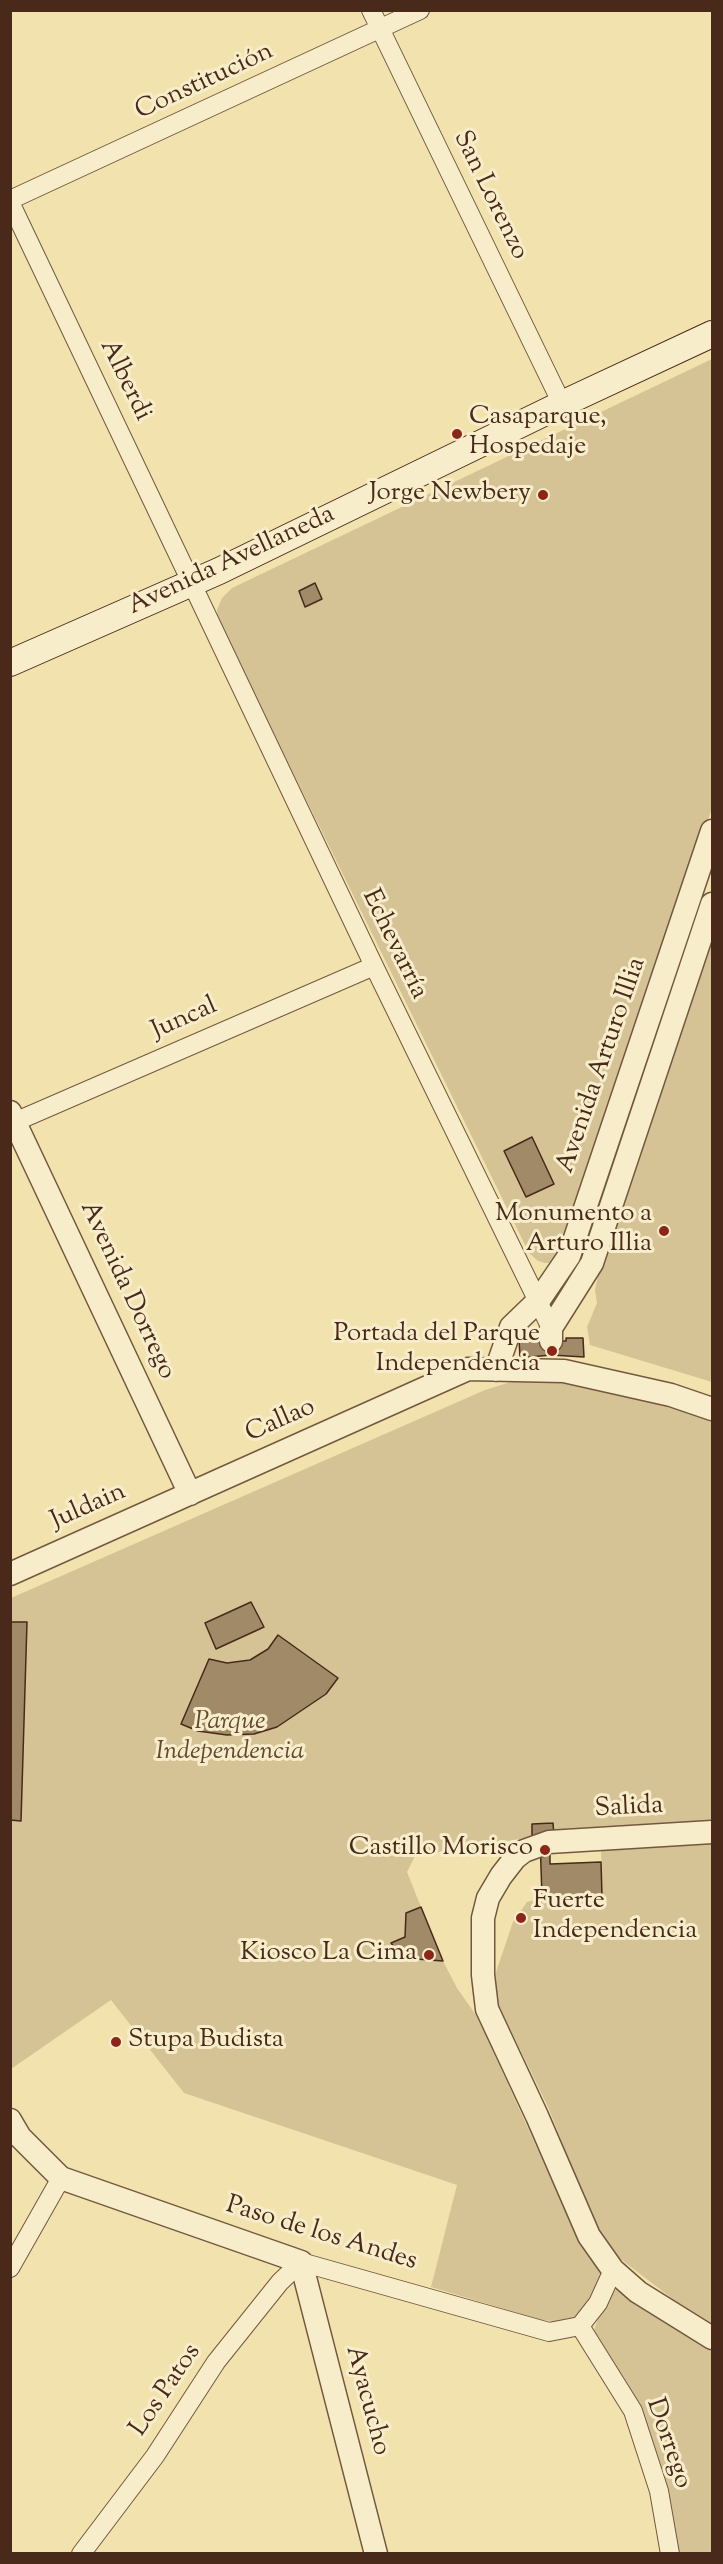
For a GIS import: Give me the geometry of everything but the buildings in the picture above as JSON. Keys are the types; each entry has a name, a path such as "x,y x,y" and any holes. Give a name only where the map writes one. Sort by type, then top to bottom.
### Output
{"main road":[{"name":"Avenida Avellaneda","path":"10,663 192,583 712,333"}],"street":[{"name":"San Lorenzo","path":"371,10 562,404"},
{"name":"Constitución","path":"10,201 420,10"},
{"name":"Alberdi","path":"10,201 192,583"},
{"name":"Echevarría","path":"192,583 374,966 539,1300 551,1349"},
{"name":"Avenida Arturo Illia","path":"496,1370 511,1327 539,1300 569,1256 712,831"},
{"name":"Avenida Arturo Illia","path":"551,1349 592,1263 712,904"},
{"name":"Juncal","path":"12,1119 374,966"},
{"name":"Avenida Dorrego","path":"12,1119 190,1494"},
{"name":"Callao","path":"190,1494 468,1369 496,1370 551,1349 569,1372 625,1383 712,1409"},
{"name":"Juldain","path":"10,1575 190,1494"},
{"name":"Salida","path":"712,1832 549,1842 524,1851 515,1858 488,1898 483,1918 483,1975 487,2009 589,2236 613,2270 638,2292 712,2338"},
{"name":"Paso de los Andes","path":"10,2120 20,2137 61,2178 301,2262 549,2332 580,2326"},
{"path":"10,2268 61,2178"},
{"name":"Los Patos","path":"81,2553 155,2456 216,2362 280,2282 301,2262"},
{"name":"Ayacucho","path":"301,2262 376,2553"},
{"path":"580,2326 598,2303 613,2270"},
{"name":"Dorrego","path":"580,2326 633,2411 659,2491 670,2553"}],"green space":[{"path":"712,359 712,808 558,1259 545,1263 538,1261 529,1253 218,620 217,610 222,598 232,588"},
{"path":"712,939 712,1382 590,1345 587,1327 597,1303 595,1290 599,1272"},
{"name":"Parque Independencia","path":"520,1379 571,1380 630,1391 712,1419 712,1821 554,1836 553,1823 532,1824 532,1837 415,1856 407,1872 421,1907 406,1913 405,1937 392,1943 400,1954 412,1950 417,1959 443,1961 457,1988 478,2018 565,2210 586,2250 598,2267 601,2278 592,2297 574,2318 561,2322 541,2320 431,2287 457,2185 184,2093 111,2000 11,2069 11,1598 485,1390"},
{"path":"712,1842 712,2323 674,2300 614,2254 599,2230 549,2109 500,2008 496,1995 495,1975 513,1922 527,1902 542,1898 602,1896 601,1845"},
{"path":"619,2289 712,2346 712,2553 676,2553 672,2520 592,2336 599,2316 615,2290"}],"place":[{"name":"Casaparque, Hospedaje","path":"457,434"},
{"name":"Jorge Newbery","path":"543,495"},
{"name":"Monumento a Arturo Illia","path":"664,1231"},
{"name":"Portada del Parque Independencia","path":"552,1351"},
{"name":"Castillo Morisco","path":"545,1850"},
{"name":"Fuerte Independencia","path":"521,1918"},
{"name":"Kiosco La Cima","path":"429,1955"},
{"name":"Stupa Budista","path":"116,2042"}]}
